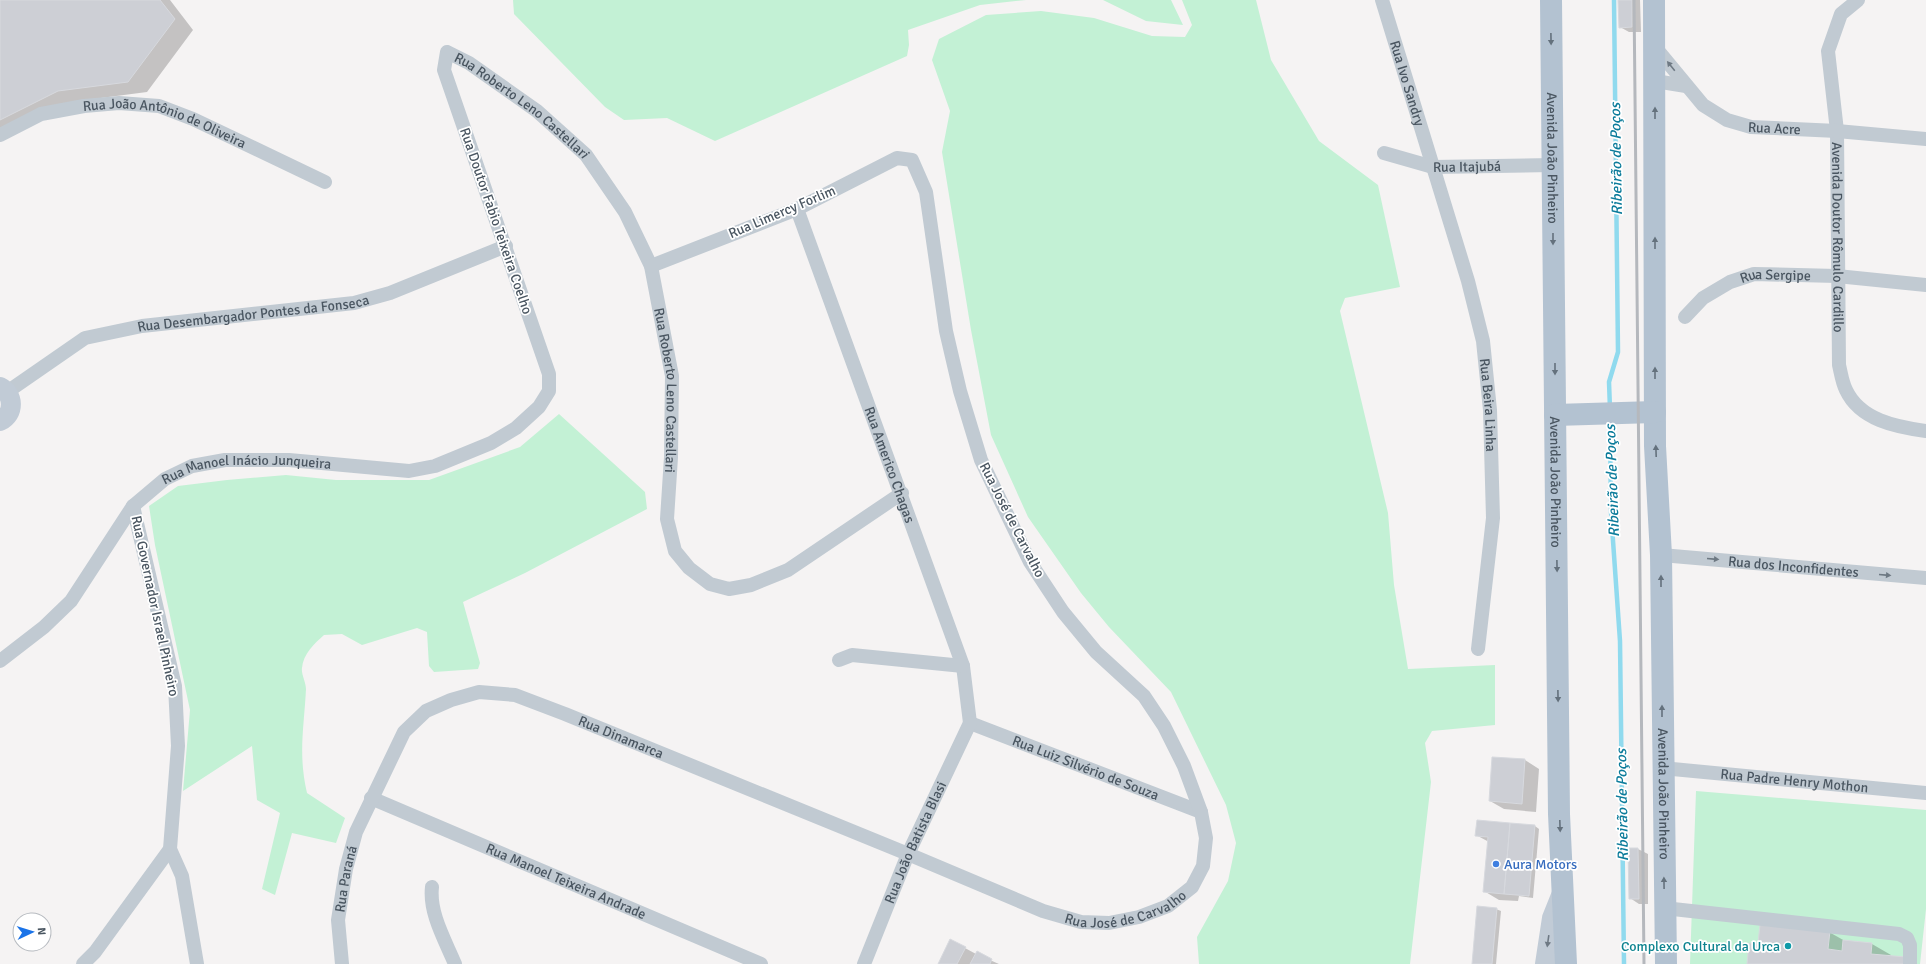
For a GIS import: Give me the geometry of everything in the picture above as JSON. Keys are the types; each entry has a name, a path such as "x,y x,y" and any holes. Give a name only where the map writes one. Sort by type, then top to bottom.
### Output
{"main road":[{"name":"Avenida João Pinheiro","path":"1551,0 1559,814 1566,964"},
{"name":"Avenida João Pinheiro","path":"1654,0 1655,81 1647,412 1660,555 1666,964"},
{"path":"1555,415 1647,412"}],"street":[{"name":"Rua Ivo Sandry","path":"1382,0 1433,167"},
{"name":"Avenida Doutor Rômulo Cardillo","path":"1858,0 1841,14 1828,51 1836,131 1839,365 1846,390 1859,407 1880,421 1900,427 1926,431"},
{"name":"Rua Acre","path":"1655,47 1703,105 1727,120 1752,128 1836,131 1926,139"},
{"name":"Rua Doutor Fabio Teixeira Coelho","path":"447,52 444,70 549,374 549,391"},
{"name":"Rua Roberto Leno Castellari","path":"447,52 468,63 537,111 586,155 625,212 651,266 672,376 671,457 667,519 675,550 689,568 710,584 729,589 751,585 788,570 902,493"},
{"path":"1655,81 1686,86"},
{"name":"Rua João Antônio de Oliveira","path":"0,135 41,114 84,106 119,103 160,106 193,119 325,182"},
{"name":"Rua Itajubá","path":"1384,153 1433,167 1553,165"},
{"name":"Rua Limercy Forlim","path":"651,266 797,208 897,158 912,160"},
{"name":"Rua José de Carvalho","path":"908,854 1043,911 1081,922 1108,923 1139,918 1168,906 1192,887 1203,866 1206,838 1201,812 1184,766 1164,726 1144,696 1096,652 1063,612 1030,562 981,460 960,391 946,330 926,192 912,160"},
{"name":"Rua Beira Linha","path":"1433,167 1468,281 1483,341 1490,410 1492,518 1478,649"},
{"name":"Rua Americo Chagas","path":"797,208 902,493 963,666 970,723"},
{"name":"Rua Desembargador Pontes da Fonseca","path":"4,389 85,338 142,326 354,303 390,293 506,246"},
{"name":"Rua Sergipe","path":"1685,317 1703,298 1730,282 1754,274 1837,276 1926,285"},
{"path":"0,421 8,415 10,410 10,398 4,389"},
{"name":"Rua Manoel Inácio Junqueira","path":"0,661 44,627 71,601 133,506 165,479 192,466 226,460 289,460 409,471 435,466 491,443 516,428 539,407 549,391"},
{"name":"Rua Governador Israel Pinheiro","path":"133,506 175,686 178,746 170,849"},
{"name":"Rua dos Inconfidentes","path":"1660,555 1926,578"},
{"path":"839,660 852,655 963,666"},
{"name":"Rua Dinamarca","path":"371,798 404,732 426,712 452,700 479,692 514,695 908,854"},
{"name":"Rua Luiz Silvério de Souza","path":"970,723 1201,812"},
{"name":"Rua João Batista Blasi","path":"864,964 908,854 970,723"},
{"name":"Rua Padre Henry Mothon","path":"1662,768 1926,793"},
{"name":"Rua Paraná","path":"342,964 338,920 346,869 356,832 371,798"},
{"name":"Rua Manoel Teixeira Andrade","path":"371,798 761,964"},
{"path":"83,964 95,952 170,849 182,876 196,964"},
{"path":"432,886 431,900 441,932 455,964"},
{"path":"1545,964 1552,918 1562,893"},
{"path":"1664,908 1899,934 1907,938 1910,945 1910,964"}],"green space":[{"path":"513,0 1026,0 980,5 908,30 909,45 907,56 715,141 667,118 624,120 605,107 514,14"},
{"path":"1103,0 1171,0 1183,25 1146,21"},
{"path":"1182,0 1256,0 1271,60 1319,141 1378,185 1400,287 1345,298 1340,311 1388,513 1394,585 1408,669 1495,665 1495,725 1432,731 1425,743 1431,782 1410,964 1199,964 1197,937 1228,881 1236,843 1226,805 1171,692 1109,627 1081,593 1028,517 991,435 971,330 942,152 950,111 932,60 939,39 986,15 1041,11 1094,18 1152,36 1185,37 1192,25"},
{"path":"559,414 645,492 647,509 525,573 463,602 480,663 478,669 434,672 429,666 427,632 417,628 362,645 342,634 324,635 310,649 302,668 306,689 302,741 304,779 307,793 345,818 336,843 292,833 275,895 262,889 280,813 257,800 252,746 183,791 190,710 155,545 149,506 178,486 227,480 286,475 336,480 429,480 520,447"},
{"path":"1696,791 1926,810 1926,909 1920,964 1690,964"}],"building":[{"path":"0,0 160,0 175,19 128,82 58,91 0,120"},
{"path":"1618,0 1632,0 1632,27 1619,28"},
{"path":"1492,757 1525,759 1522,804 1489,801"},
{"name":"Aura Motors","path":"1477,820 1510,823 1504,894 1483,892 1488,837 1475,836"},
{"path":"1510,823 1535,825 1529,896 1504,894"},
{"path":"1628,848 1638,848 1639,899 1629,899"},
{"path":"1477,906 1497,908 1492,964 1472,964"},
{"name":"Complexo Cultural da Urca","path":"1760,925 1830,931 1828,949 1842,951 1843,940 1872,943 1871,954 1906,957 1905,964 1747,964 1749,943 1758,943"},
{"path":"950,939 966,947 957,964 938,964"},
{"path":"977,951 992,959 990,964 970,964"}],"waterway":[{"name":"Ribeirão de Poços","path":"1610,409 1609,382 1618,352 1614,0"},
{"name":"Ribeirão de Poços","path":"1610,420 1611,512 1620,641 1624,964"}],"railway":[{"path":"1634,0 1644,964"}],"place":[{"name":"Aura Motors","path":"1496,864"},
{"name":"Complexo Cultural da Urca","path":"1788,946"}]}
